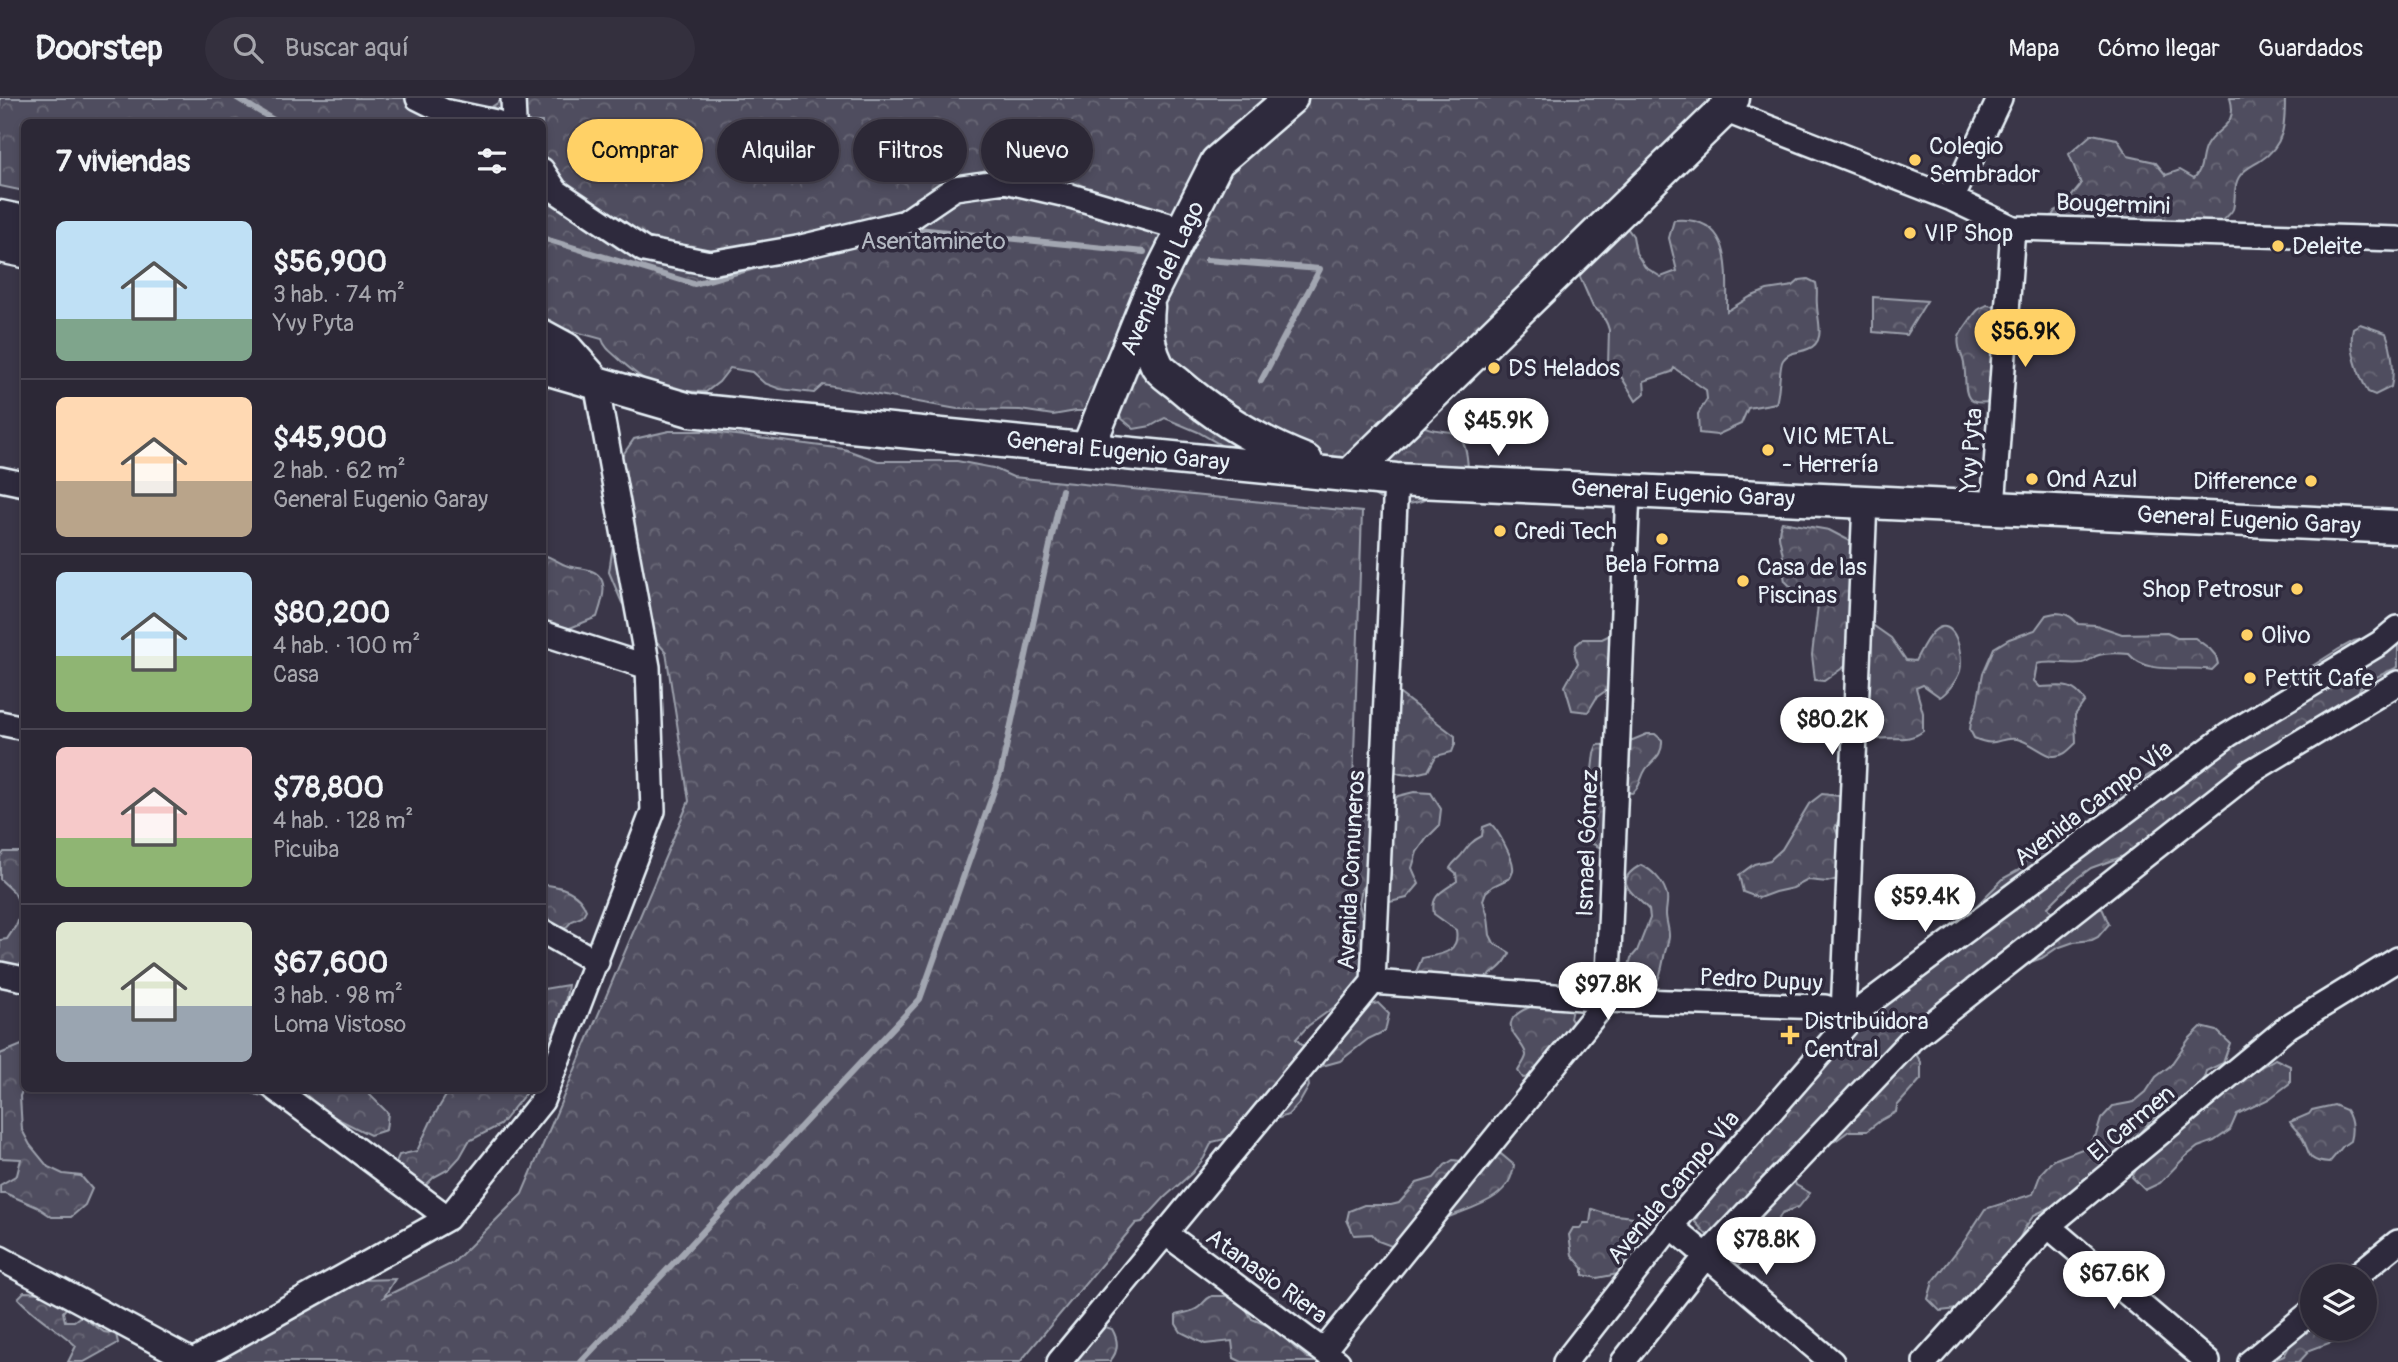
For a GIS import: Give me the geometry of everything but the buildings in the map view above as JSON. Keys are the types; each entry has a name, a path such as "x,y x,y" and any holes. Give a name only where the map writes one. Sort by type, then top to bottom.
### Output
{"street":[{"path":"418,98 444,111 482,119"},
{"path":"513,98 514,119"},
{"name":"Avenida del Lago","path":"1088,448 1148,299 1217,162 1291,98"},
{"path":"1952,199 2000,98"},
{"path":"1148,299 1146,328 1158,366 1189,394 1232,424 1278,450 1344,474 1729,104"},
{"name":"Bougermini","path":"1729,104 1952,199 2013,228 2398,239"},
{"path":"546,176 556,191 644,250 710,262 797,248 905,222 955,188 1004,181 1071,196 1183,229"},
{"path":"0,217 21,221"},
{"name":"Yvy Pyta","path":"1993,508 2013,228"},
{"path":"0,246 21,250"},
{"path":"546,338 566,349 596,383 648,667 653,811 546,1091"},
{"name":"General Eugenio Garay","path":"546,368 690,410 1395,480 2398,527"},
{"path":"0,479 21,483"},
{"name":"Avenida Comuneros","path":"1059,1362 1373,982 1395,480"},
{"name":"Ismael Gómez","path":"1607,1000 1628,491"},
{"path":"1847,1016 1865,502"},
{"name":"Avenida Campo Vía","path":"1565,1362 1671,1226 1847,1016 2228,735 2380,643 2398,628"},
{"path":"546,634 648,667"},
{"path":"1623,1362 1706,1256 1911,1040 2252,771 2398,683"},
{"path":"0,723 21,727"},
{"path":"546,933 597,962"},
{"name":"El Carmen","path":"1925,1362 2048,1226 2289,1026 2398,959"},
{"path":"0,974 21,978"},
{"name":"Pedro Dupuy","path":"1373,982 1607,1000 1825,1007 1847,1016"},
{"path":"1331,1356 1607,1000"},
{"path":"279,1092 448,1218"},
{"path":"0,1258 191,1362 448,1218 542,1101 546,1092"},
{"path":"1671,1226 1832,1362"},
{"path":"2048,1226 2208,1362"},
{"name":"Atanasio Riera","path":"1165,1233 1331,1356"},
{"path":"2371,1264 2398,1242"},
{"path":"2250,1362 2300,1321"}],"green space":[{"name":"Asentamineto","path":"0,98 409,98 481,114 505,98 1742,98 1622,221 1633,236 1636,253 1645,267 1661,277 1677,271 1669,238 1674,220 1693,221 1707,226 1717,235 1723,248 1726,262 1727,311 1767,290 1793,286 1800,280 1808,279 1816,283 1820,330 1814,346 1791,354 1783,360 1776,403 1748,408 1741,424 1717,435 1699,433 1698,414 1707,399 1706,390 1674,368 1672,372 1644,381 1645,393 1636,401 1622,378 1608,365 1607,324 1602,314 1593,307 1570,254 1554,252 1540,263 1520,294 1443,370 1412,388 1407,404 1414,417 1424,426 1457,435 1463,442 1467,455 1468,475 1429,498 1402,504 1375,496 1363,484 1228,449 1165,418 1151,426 1134,429 1121,418 1118,411 1076,411 1053,415 1020,410 957,409 823,385 814,393 780,389 764,383 752,372 730,368 719,382 706,392 679,391 650,383 610,351 602,339 546,324 546,119 21,119 21,190 0,186"},
{"path":"2230,98 2285,98 2282,133 2268,155 2239,177 2230,213 2197,240 2186,247 2161,243 2117,244 2050,219 2081,184 2069,154 2092,134 2117,139 2128,156 2155,162 2166,175 2180,170 2194,178 2199,171 2206,146 2229,121 2232,108"},
{"path":"1873,297 1927,301 1906,335 1873,332"},
{"path":"1987,305 1997,307 1993,401 1982,403 1969,399 1967,394 1958,340 1973,315"},
{"path":"2360,324 2386,333 2390,346 2393,367 2391,387 2375,395 2368,392 2353,352 2353,328"},
{"path":"669,431 705,431 844,449 878,461 957,461 993,468 1013,477 1362,512 1352,814 1368,814 1385,807 1398,796 1414,792 1431,793 1441,809 1439,826 1417,852 1412,868 1419,884 1407,898 1390,902 1376,892 1373,875 1362,888 1359,904 1363,920 1363,980 1296,1039 1307,1050 1362,1007 1378,1003 1389,1014 1385,1031 1368,1039 1340,1061 1307,1074 1309,1086 1288,1115 1271,1121 1246,1138 1212,1142 1192,1173 1142,1222 1136,1223 1020,1362 163,1362 360,1280 395,1279 384,1297 453,1263 522,1194 689,801 666,652 622,603 609,572 614,538 615,466 634,439"},
{"path":"1782,522 1829,530 1852,542 1867,621 1891,638 1906,660 1915,661 1925,642 1941,627 1952,632 1961,656 1960,671 1954,682 1940,697 1923,685 1916,688 1923,713 1923,731 1909,737 1880,738 1865,742 1850,673 1844,667 1824,681 1815,680 1812,655 1818,605 1814,598 1797,593 1785,581 1779,536"},
{"path":"546,556 568,566 589,570 601,578 604,590 597,617 546,638"},
{"path":"2046,615 2068,615 2078,624 2096,625 2122,634 2167,633 2177,638 2195,638 2210,649 2218,664 2212,670 2157,667 2137,661 2129,654 2112,653 2096,656 2082,663 2037,664 2034,681 2040,687 2070,688 2085,701 2075,715 2076,743 2063,754 2053,756 2017,739 1988,742 1974,738 1970,730 1971,722 1983,673 1994,648 2009,639 2035,630"},
{"path":"1618,631 1634,641 1631,658 1611,687 1597,697 1588,712 1572,710 1565,686 1578,663 1576,645 1583,639 1602,639"},
{"path":"2371,637 2398,641 2398,667 2360,688 2353,704 2284,755 2260,782 2245,793 2141,856 2124,856 2091,868 2076,879 2048,907 2056,921 2086,909 2102,908 2109,924 2098,937 2057,948 2042,958 2025,964 1923,1038 1917,1056 1921,1062 1921,1079 1897,1106 1896,1112 1867,1131 1849,1131 1835,1141 1817,1145 1790,1169 1796,1185 1810,1193 1799,1207 1782,1213 1766,1242 1754,1254 1739,1265 1722,1264 1721,1246 1695,1222 1715,1174 2004,878 2019,870 2040,843 2069,827 2086,825 2124,791 2152,773 2183,760 2309,668 2354,641"},
{"path":"1400,694 1455,736 1452,752 1436,756 1428,771 1402,774 1388,767 1391,695"},
{"path":"1647,734 1655,734 1662,740 1661,749 1646,769 1635,791 1621,791 1610,844 1601,848 1593,844 1592,818 1586,813 1585,786 1592,770 1597,745 1623,744"},
{"path":"1822,794 1839,796 1842,812 1835,828 1848,860 1845,877 1827,882 1808,880 1793,888 1759,898 1743,892 1739,875 1754,864 1770,860 1782,849 1809,804"},
{"path":"1491,824 1508,851 1513,870 1510,878 1486,892 1483,900 1494,943 1510,953 1505,962 1482,979 1465,981 1420,977 1417,970 1422,958 1447,952 1455,944 1456,930 1434,914 1436,897 1457,881 1456,873 1450,868 1471,843 1482,836 1483,827"},
{"path":"4,852 21,852 21,906 14,892 0,879 0,857"},
{"path":"1641,865 1659,880 1667,897 1668,941 1659,977 1653,988 1648,990 1633,984 1629,966 1650,918 1649,910 1632,894 1626,883 1632,871"},
{"path":"546,885 556,886 574,894 586,910 582,917 572,921 560,934 546,927"},
{"path":"21,911 21,965 0,964 0,940 7,939 17,924"},
{"path":"568,985 564,1007 546,1058 546,989"},
{"path":"1535,1005 1565,1005 1572,1009 1570,1018 1575,1026 1531,1077 1523,1078 1518,1071 1526,1056 1525,1051 1512,1032 1511,1025 1520,1012"},
{"path":"2201,1027 2217,1031 2230,1043 2223,1063 2206,1071 2201,1087 2248,1073 2275,1059 2290,1066 2290,1083 2269,1099 2237,1114 2230,1130 2214,1141 2198,1147 2160,1183 2145,1190 2132,1177 2141,1161 2169,1141 2169,1112 2152,1119 2128,1146 2068,1203 2034,1215 2017,1244 1958,1309 1940,1311 1928,1299 1933,1282 1985,1209 2033,1194 2041,1173 2053,1160 2085,1148 2096,1135 2101,1119 2113,1106 2134,1102 2146,1092"},
{"path":"21,1045 22,1130 30,1145 48,1167 63,1174 81,1176 92,1189 85,1205 71,1217 52,1217 37,1207 0,1193 0,1185 17,1175 21,1159 0,1158 0,1054"},
{"path":"250,1092 367,1092 388,1113 386,1130 370,1135 324,1112"},
{"path":"448,1092 527,1092 500,1125 469,1141 449,1169 434,1177 422,1189 392,1171 399,1155 417,1151"},
{"path":"2334,1105 2348,1113 2351,1137 2329,1163 2321,1162 2312,1158 2290,1122 2312,1110"},
{"path":"1501,1154 1514,1165 1511,1177 1497,1195 1487,1201 1436,1223 1394,1247 1378,1241 1372,1234 1354,1235 1347,1220 1349,1211 1364,1205 1399,1203 1417,1183 1434,1178 1453,1160 1461,1161 1463,1170 1446,1189 1431,1197 1433,1205 1492,1155"},
{"path":"1592,1209 1635,1219 1637,1217 1644,1240 1621,1256 1627,1266 1623,1273 1597,1278 1583,1275 1583,1268 1572,1255 1569,1235 1573,1228 1590,1223"},
{"path":"24,1292 59,1300 68,1306 63,1312 65,1321 74,1321 81,1316 104,1332 116,1334 118,1343 84,1362 68,1362 76,1346 18,1298"},
{"path":"1212,1296 1236,1299 1243,1304 1252,1319 1276,1329 1308,1358 1320,1362 1242,1362 1234,1358 1232,1341 1205,1344 1181,1332 1176,1324 1176,1315 1197,1309"},
{"path":"1099,1325 1112,1329 1116,1338 1116,1350 1110,1361 1064,1362"},
{"path":"2300,1333 2300,1341 2334,1341 2310,1350 2299,1362 2270,1362 2284,1356"}],"waterway":[{"path":"237,98 272,119"},
{"path":"908,228 1144,252"},
{"path":"546,239 694,284 765,264"},
{"path":"1207,260 1320,269 1261,381"},
{"path":"581,1362 920,999 1001,771 1062,490"}],"place":[{"name":"Colegio Sembrador","path":"1915,160"},
{"name":"VIP Shop","path":"1910,233"},
{"name":"Deleite","path":"2278,246"},
{"name":"DS Helados","path":"1494,368"},
{"name":"VIC METAL - Herrería","path":"1768,450"},
{"name":"Ond Azul","path":"2032,479"},
{"name":"Difference","path":"2311,481"},
{"name":"Credi Tech","path":"1500,531"},
{"name":"Bela Forma","path":"1662,539"},
{"name":"Casa de las Piscinas","path":"1743,581"},
{"name":"Shop Petrosur","path":"2297,589"},
{"name":"Olivo","path":"2247,635"},
{"name":"Pettit Cafe","path":"2250,678"},
{"name":"Distribuidora Central","path":"1790,1035"}]}
